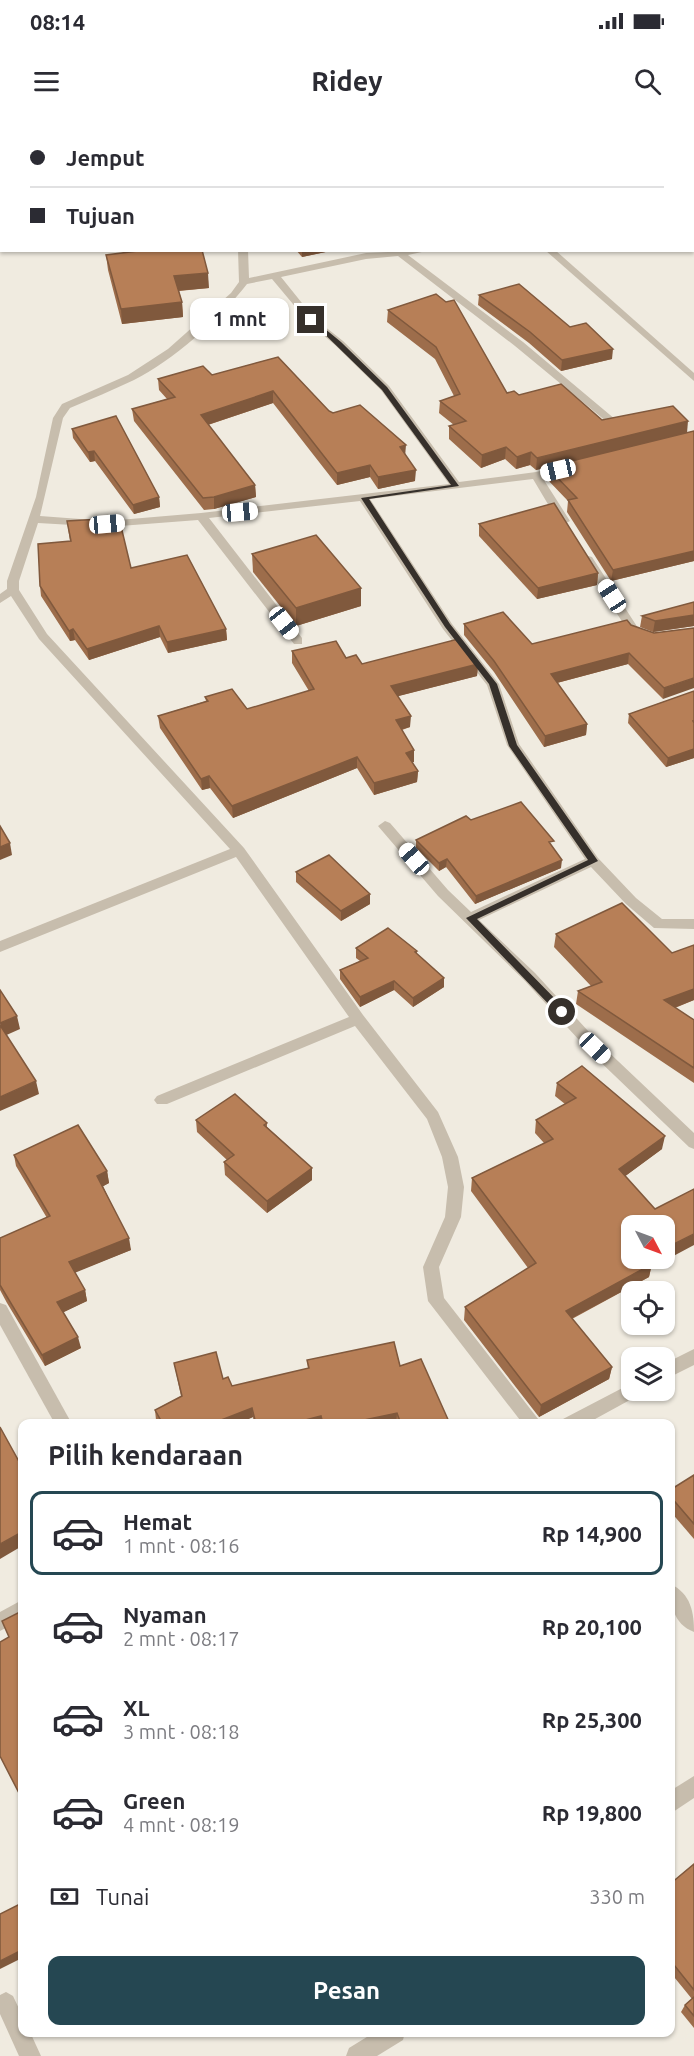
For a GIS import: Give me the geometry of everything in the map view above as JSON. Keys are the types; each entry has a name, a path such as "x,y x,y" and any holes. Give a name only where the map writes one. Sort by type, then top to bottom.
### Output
{"street":[{"path":"0,599 13,590 41,497 58,418 66,406 132,377 172,351 234,295 244,282 243,252"},
{"path":"244,282 276,277 366,255 409,252"},
{"path":"551,252 694,378"},
{"path":"400,253 519,344 617,425"},
{"path":"276,277 311,320 339,343 385,388 456,486"},
{"path":"33,519 107,524 201,516 456,486 536,475 580,465"},
{"path":"536,475 570,531"},
{"path":"364,498 447,626 493,684 513,746 593,861 631,902 659,924 694,924"},
{"path":"201,516 298,641"},
{"path":"581,549 634,631 652,638"},
{"path":"13,590 43,636 113,710 239,851 358,1019 433,1116 450,1157 456,1187 453,1217 431,1267 436,1300 530,1419"},
{"path":"385,826 443,893 530,977 595,1048 694,1143"},
{"path":"0,947 239,851"},
{"path":"471,918 593,861"},
{"path":"162,1100 358,1019"},
{"path":"0,1310 61,1419"},
{"path":"675,1367 694,1356"},
{"path":"578,1419 621,1396"},
{"path":"675,1599 694,1623"},
{"path":"0,1622 18,1611"},
{"path":"675,1800 694,1786"},
{"path":"6,2003 18,2030"},
{"path":"21,2037 30,2056"},
{"path":"357,2056 387,2037"}],"building":[{"path":"130,252 203,252 208,273 174,276 182,302 121,309 106,255"},
{"path":"519,284 570,327 586,323 613,349 562,360 530,332 479,295"},
{"path":"436,294 446,302 454,300 507,393 514,391 519,395 561,384 602,420 673,406 688,421 537,458 531,452 517,457 506,447 482,455 449,426 466,421 440,401 460,394 436,347 388,310"},
{"path":"278,357 329,411 333,413 360,405 406,445 400,447 416,470 378,477 370,465 337,473 273,391 201,415 255,485 203,498 132,409 175,397 158,379 203,366 212,375"},
{"path":"116,416 159,497 133,505 94,451 88,452 72,429"},
{"path":"694,431 694,551 613,570 568,500 577,498 547,467"},
{"path":"554,503 598,573 538,588 479,524"},
{"path":"119,518 131,568 187,555 226,629 167,642 159,626 87,649 73,629 69,631 40,586 38,544 71,541 67,521"},
{"path":"316,535 361,588 296,608 252,554"},
{"path":"694,602 694,615 655,621 642,616"},
{"path":"503,612 532,644 627,620 631,625 654,633 694,628 694,678 664,688 629,653 551,674 587,724 545,736 494,661 464,624"},
{"path":"458,639 478,664 391,686 411,716 396,720 414,750 406,753 418,771 374,783 357,757 232,806 209,776 201,779 158,716 208,701 205,697 232,689 247,709 314,689 292,651 336,641 346,658 356,655 362,664"},
{"path":"694,691 694,749 668,758 629,714"},
{"path":"521,802 554,841 549,842 562,860 476,896 447,859 439,863 416,840 466,816 471,820"},
{"path":"0,826 10,843 0,847"},
{"path":"329,855 370,894 341,911 296,872"},
{"path":"622,903 672,953 694,945 694,989 664,1000 694,1020 694,1068 578,991 602,982 556,934"},
{"path":"388,928 417,951 415,952 444,978 413,998 394,981 360,997 340,970 368,958 356,948"},
{"path":"0,990 17,1016 0,1023"},
{"path":"0,1025 36,1081 0,1097"},
{"path":"582,1066 665,1136 619,1169 655,1209 694,1189 694,1234 675,1244 675,1215 621,1215 621,1269 643,1269 566,1311 612,1367 541,1405 465,1307 536,1263 472,1178 553,1139 536,1120 576,1098 557,1083"},
{"path":"235,1094 267,1123 264,1125 312,1168 267,1201 224,1162 234,1155 196,1120"},
{"path":"78,1125 107,1171 97,1176 129,1238 69,1262 85,1290 57,1302 78,1337 42,1355 0,1285 0,1238 50,1216 14,1155"},
{"path":"394,1342 400,1366 421,1359 448,1419 399,1419 397,1413 369,1419 322,1419 321,1416 309,1419 255,1419 252,1408 224,1419 160,1419 155,1410 182,1396 174,1363 216,1352 223,1379 228,1377 232,1386 309,1368 307,1360"},
{"path":"0,1427 18,1460 18,1534 0,1544"},
{"path":"694,1475 694,1524 675,1502 675,1487"},
{"path":"18,1613 18,1791 0,1756 0,1642 9,1637 2,1621"},
{"path":"694,1864 694,1990 675,1966 675,1880"},
{"path":"18,1905 18,1952 0,1961 0,1914"},
{"path":"694,1997 694,2016 685,2005"}],"route":[{"path":"311,320 339,343 385,388 424,445 456,486 364,498 447,626 493,684 513,746 593,861 471,918 562,1012"}]}
